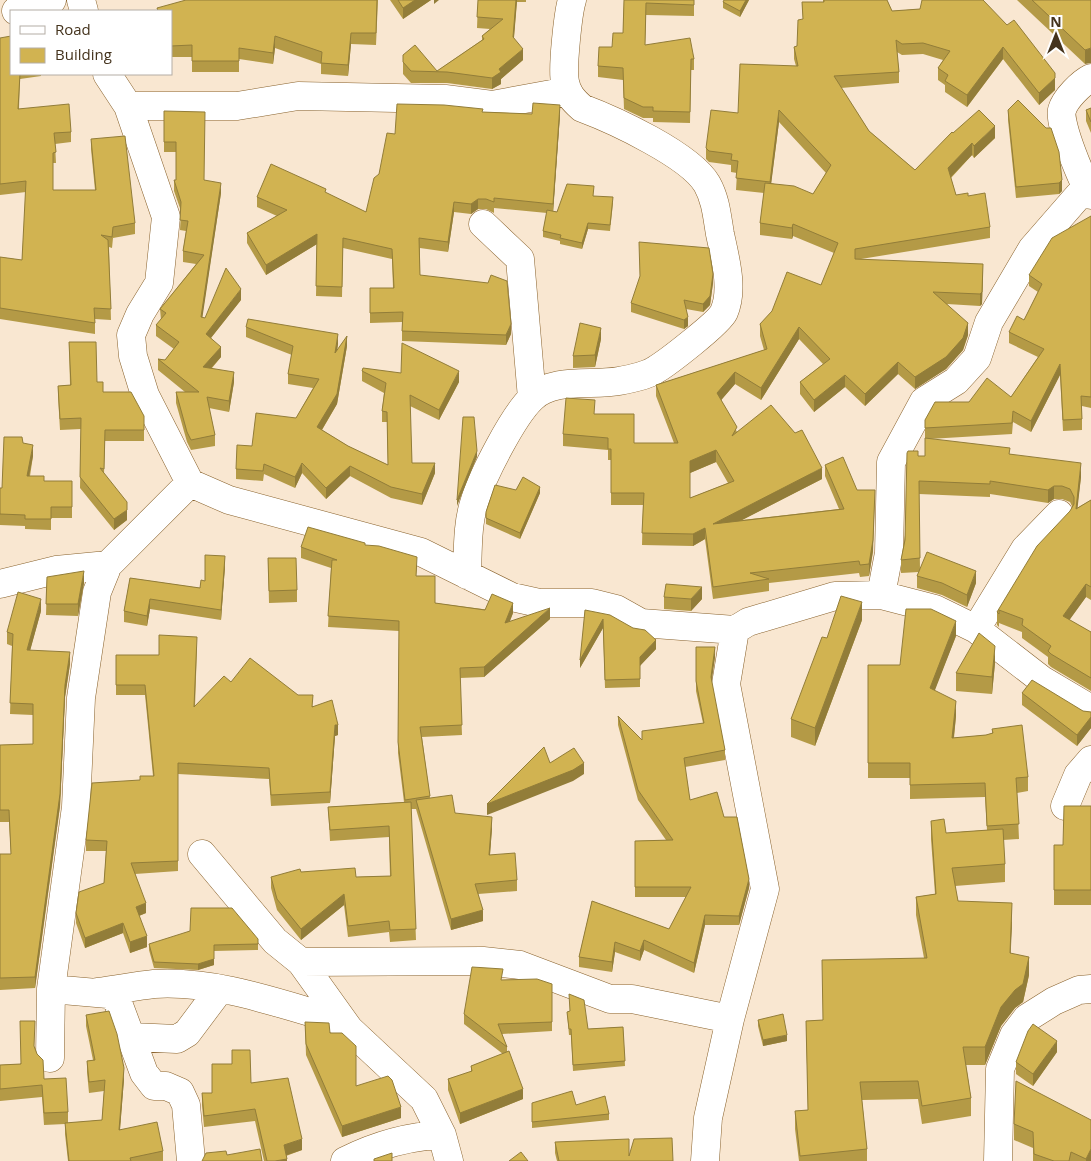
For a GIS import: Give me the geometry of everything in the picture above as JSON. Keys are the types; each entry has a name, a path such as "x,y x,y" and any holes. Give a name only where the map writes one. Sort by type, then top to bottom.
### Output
{"street":[{"path":"19,10 52,0"},
{"path":"467,575 470,525 475,501 520,413 532,398 542,390 562,386 619,381 654,371 709,330 724,313 729,290 714,199 706,182 690,165 654,143 582,108 574,101 568,91 564,70 569,11 572,0"},
{"path":"108,75 128,106 166,217 159,283 140,314 131,335 134,356 144,395 190,483 229,500 421,552 512,597 540,602 592,603 616,609 641,623 735,630 748,622 835,596 881,595 935,609 976,629 1042,680 1091,709"},
{"path":"881,595 889,553 891,462 924,401 956,381 977,358 989,322 1032,249 1089,191 1062,119 1062,109 1070,98 1091,78"},
{"path":"128,106 237,106 298,96 445,99 492,105 568,91"},
{"path":"483,224 520,259 532,398"},
{"path":"50,1058 51,989 76,808 81,698 97,592 108,565 190,483"},
{"path":"976,629 1025,549 1059,514"},
{"path":"0,584 56,570 108,565"},
{"path":"705,1161 708,1118 730,1019 765,889 726,684 735,630"},
{"path":"1065,806 1078,775 1091,760"},
{"path":"202,854 275,941 301,962 349,1029 424,1099 442,1135 449,1161"},
{"path":"301,962 484,961 520,965 610,999 632,999 730,1019"},
{"path":"98,992 155,984 220,989 344,1022"},
{"path":"51,989 98,992 108,994 117,1000 144,1073 154,1086 166,1086 180,1092 186,1104 191,1161"},
{"path":"131,1037 177,1039 187,1033 220,989"},
{"path":"998,1161 1000,1069 1014,1035 1026,1018 1054,1001 1080,990 1091,989"},
{"path":"346,1161 395,1142 422,1135 442,1135"}],"building":[{"path":"186,0 377,0 376,33 351,33 348,65 321,63 322,52 275,36 273,53 239,48 239,61 192,61 192,45 172,46 172,10 158,10 157,8"},
{"path":"398,0 415,0 403,8"},
{"path":"478,0 516,0 513,37 523,49 499,69 501,72 492,78 447,72 411,71 403,62 403,55 415,45 437,71 484,39 482,36 503,19 477,17"},
{"path":"624,0 694,0 694,5 646,3 645,45 690,38 694,59 691,59 690,112 653,111 653,107 643,107 624,98 623,68 598,66 599,47 612,47 613,33 623,33"},
{"path":"724,0 746,0 740,11 723,2"},
{"path":"824,0 887,0 892,11 920,9 922,0 983,0 1007,25 1014,20 1055,73 1055,78 1039,93 1003,47 967,95 945,81 948,75 938,68 950,51 923,43 902,44 896,40 899,72 834,76 869,131 915,170 952,132 979,110 995,126 974,146 972,143 948,168 956,195 968,193 968,196 985,193 990,227 855,249 855,259 983,264 982,292 980,294 933,292 968,323 963,338 946,357 915,377 898,362 865,394 845,375 814,400 800,382 830,359 799,327 761,388 735,372 717,393 737,427 732,436 771,405 795,433 802,430 822,468 713,524 844,509 825,465 843,457 857,490 875,490 873,540 869,564 860,565 859,561 750,573 769,579 713,587 705,528 693,534 642,533 644,493 611,493 611,449 608,449 608,438 563,434 566,398 595,400 594,414 634,414 634,443 678,443 656,385 767,349 760,324 772,311 787,272 821,285 838,243 793,224 792,228 760,223 765,183 794,186 813,194 831,165 779,110 770,182 736,178 738,161 731,160 732,154 709,151 706,148 711,110 738,113 740,64 798,66 794,47 797,46 798,20 803,19 802,2 824,2","holes":["716,450 734,481 690,498 690,461"]},
{"path":"1032,0 1091,0 1091,48 1085,50"},
{"path":"10,36 10,75 20,75 18,109 69,104 71,132 54,133 56,152 53,153 53,190 96,190 91,139 125,136 135,223 113,227 112,237 101,235 108,240 111,309 94,308 95,323 0,308 0,257 22,260 26,181 0,184 0,38"},
{"path":"1018,100 1046,128 1051,128 1059,152 1062,180 1059,183 1016,187 1008,110"},
{"path":"533,103 560,105 553,204 494,198 494,202 478,199 471,204 454,202 448,242 419,238 420,275 488,283 491,275 507,281 511,324 506,335 402,331 403,312 370,313 370,288 394,288 392,249 343,238 342,287 316,286 317,234 266,265 247,233 287,210 257,197 271,164 326,189 325,192 366,212 374,178 379,174 387,133 395,134 397,104 444,105 483,109 482,112 532,114"},
{"path":"1091,108 1091,122 1086,110"},
{"path":"164,111 205,112 204,180 221,183 201,317 205,318 226,268 241,289 206,334 221,347 203,367 234,372 229,401 207,397 215,435 191,440 176,392 199,392 158,359 165,360 179,342 156,325 166,313 160,309 204,255 183,251 188,221 180,220 181,202 174,180 176,180 176,142 164,142"},
{"path":"567,184 594,186 593,196 613,197 610,225 588,223 582,243 560,238 561,235 543,231 547,210 557,212"},
{"path":"1091,216 1091,397 1081,396 1082,419 1063,420 1060,364 1031,421 1013,411 1012,423 925,428 925,420 935,402 969,402 987,378 1011,397 1044,349 1009,332 1017,316 1024,320 1042,284 1029,275 1052,238"},
{"path":"639,242 709,248 713,274 710,296 703,304 684,300 688,317 684,320 631,303 640,276"},
{"path":"248,319 338,334 335,353 347,336 337,394 317,427 348,446 388,465 387,412 382,411 386,383 362,371 363,368 401,373 402,343 459,371 439,410 410,395 412,463 435,463 422,494 391,487 350,466 326,488 302,463 295,477 264,464 263,471 236,469 237,445 252,446 256,413 296,418 319,379 288,374 293,346 246,327"},
{"path":"580,323 601,328 595,355 573,356"},
{"path":"69,342 96,342 97,382 103,382 103,392 131,392 144,416 144,430 105,430 104,469 100,468 127,502 127,510 114,519 80,477 81,418 60,419 58,386 71,385"},
{"path":"463,417 474,417 477,451 457,500"},
{"path":"4,437 22,437 23,443 33,445 27,476 44,476 44,481 72,481 72,507 51,507 51,519 25,519 25,515 0,514"},
{"path":"925,438 1010,448 1009,454 1081,463 1076,509 1091,500 1091,587 1086,584 1063,616 1091,632 1091,678 1051,654 1048,651 1051,646 1022,625 1023,619 999,610 999,614 997,612 1037,546 1070,511 1074,504 1074,497 1070,489 1054,486 1048,490 990,481 990,484 919,481 920,558 901,560 905,540 907,453 908,451 918,451 918,456 925,456"},
{"path":"523,477 540,487 520,533 486,518 486,512 495,485 516,490"},
{"path":"308,527 365,543 365,545 379,546 417,557 416,576 435,576 435,603 485,610 492,594 513,603 505,623 550,608 484,667 460,668 462,725 420,727 430,796 405,800 398,742 399,621 328,616 332,560 337,560 301,547"},
{"path":"927,552 976,571 967,595 942,583 917,576"},
{"path":"205,555 225,556 221,610 150,599 147,616 124,611 130,578 200,588 201,580 205,581"},
{"path":"268,558 296,558 297,590 269,591"},
{"path":"84,571 78,604 46,604 47,577"},
{"path":"666,584 702,587 691,599 664,597"},
{"path":"18,592 41,599 27,650 70,652 65,685 60,794 35,977 0,978 0,854 11,854 9,810 0,810 0,745 33,744 33,704 10,703 13,634 7,632"},
{"path":"841,596 862,602 815,728 791,719 822,637 827,638"},
{"path":"906,609 931,609 956,621 930,688 956,701 952,738 986,735 993,733 992,729 1022,725 1028,777 1016,778 1019,824 987,826 985,783 910,785 910,763 868,763 868,665 900,665"},
{"path":"585,610 610,615 633,628 645,630 656,640 640,657 640,679 605,680 603,619 580,660"},
{"path":"979,633 995,646 992,677 956,673"},
{"path":"159,635 197,637 194,707 224,676 231,682 250,658 298,695 313,695 312,707 332,700 338,725 335,725 330,792 271,795 269,768 178,763 178,861 131,863 146,903 136,907 147,936 130,942 123,923 85,938 76,913 79,892 104,883 107,841 86,840 92,783 140,780 140,776 154,776 145,685 116,685 116,655 159,655"},
{"path":"696,647 715,647 711,677 725,750 684,758 690,800 717,792 724,817 737,817 749,879 739,916 705,915 694,963 644,940 640,951 615,942 612,962 579,957 592,901 669,929 691,887 635,887 635,841 673,840 638,790 618,716 642,740 642,731 704,723 696,681"},
{"path":"1032,680 1083,711 1091,712 1091,717 1077,735 1022,693"},
{"path":"544,747 550,763 574,748 584,763 573,770 487,804"},
{"path":"452,795 455,813 492,817 489,855 515,853 517,880 475,884 483,910 451,919 416,800"},
{"path":"411,802 416,929 390,930 389,921 348,926 344,894 301,929 277,899 271,877 300,869 301,872 355,868 356,877 391,876 389,826 330,830 328,807"},
{"path":"1064,806 1091,806 1091,890 1054,890 1054,845 1063,845"},
{"path":"944,819 946,833 1003,829 1005,864 952,868 958,901 1012,903 1010,953 1029,957 1023,984 1015,990 1001,1007 985,1047 963,1047 971,1098 922,1106 918,1081 860,1082 867,1149 800,1156 795,1111 808,1110 806,1021 823,1020 822,960 927,958 916,897 936,894 931,821"},
{"path":"191,908 232,908 258,939 258,944 214,945 214,959 198,964 154,962 149,944 190,931"},
{"path":"472,967 503,969 501,980 537,979 552,984 552,1022 498,1024 507,1047 464,1014"},
{"path":"569,994 584,1000 588,1029 623,1027 625,1061 573,1065 571,1029 569,1029 567,1012 570,1011"},
{"path":"109,1011 117,1034 124,1068 119,1130 157,1122 163,1151 130,1158 131,1161 69,1161 65,1123 102,1120 105,1080 89,1082 87,1061 95,1060 86,1015"},
{"path":"783,1014 787,1035 763,1040 758,1020"},
{"path":"20,1021 35,1021 34,1046 37,1054 43,1060 44,1079 66,1078 68,1112 44,1113 42,1085 0,1089 0,1065 21,1064"},
{"path":"305,1022 329,1023 330,1033 342,1033 356,1046 356,1086 388,1076 392,1080 401,1107 342,1126 306,1044"},
{"path":"1033,1024 1057,1041 1033,1074 1016,1062 1028,1031"},
{"path":"232,1050 250,1050 251,1083 288,1078 302,1139 284,1145 287,1159 267,1161 255,1109 204,1116 202,1093 212,1093 212,1064 232,1064"},
{"path":"509,1051 523,1089 460,1113 448,1079 472,1071 471,1066"},
{"path":"1016,1081 1091,1120 1091,1149 1086,1159 1071,1152 1069,1161 1054,1161 1034,1154 1033,1132 1014,1124"},
{"path":"572,1091 576,1105 605,1096 609,1114 532,1122 532,1103"},
{"path":"672,1138 673,1161 559,1161 555,1142 629,1139 629,1156 634,1139"},
{"path":"260,1149 262,1161 202,1161 206,1153 226,1151 227,1155"},
{"path":"521,1152 528,1161 509,1161"},
{"path":"392,1153 392,1161 374,1161 374,1159"}]}
